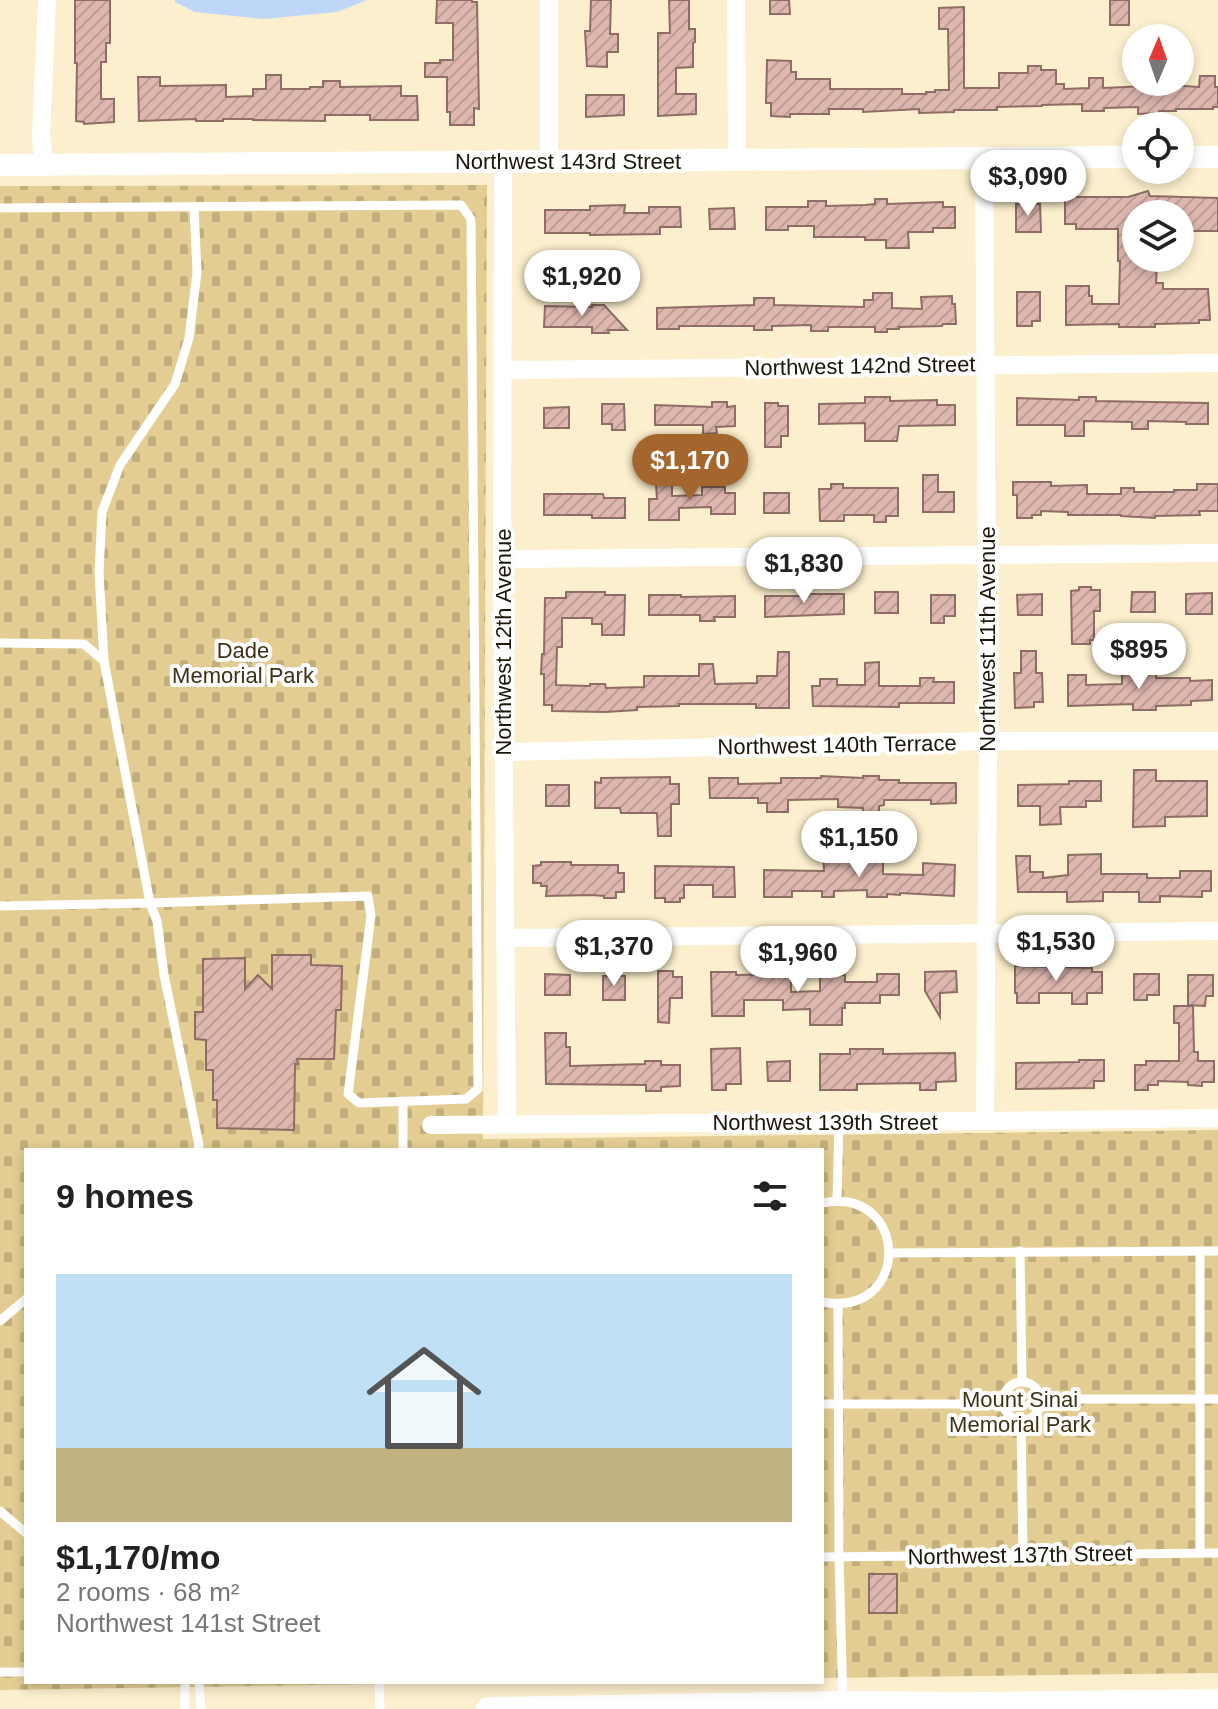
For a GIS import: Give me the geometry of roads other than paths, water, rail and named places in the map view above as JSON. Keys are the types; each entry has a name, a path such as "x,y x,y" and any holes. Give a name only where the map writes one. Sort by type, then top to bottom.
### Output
{"main road":[{"path":"488,1709 843,1703 986,1706 1218,1701"}],"street":[{"path":"44,165 41,135 47,0"},
{"path":"549,0 549,161"},
{"path":"736,0 737,160"},
{"name":"Northwest 11th Avenue","path":"984,157 988,741 985,1121"},
{"name":"Northwest 143rd Street","path":"0,165 1122,157"},
{"path":"1194,157 1218,157"},
{"name":"Northwest 12th Avenue","path":"503,161 502,559 507,1124"},
{"name":"Northwest 142nd Street","path":"502,370 1218,363"},
{"path":"502,559 1218,553"},
{"name":"Northwest 140th Terrace","path":"503,752 988,741 1218,741"},
{"path":"505,938 1218,931"},
{"name":"Northwest 139th Street","path":"431,1125 1218,1118"}],"lane":[{"path":"0,208 461,205 471,219 478,1089 466,1099 359,1103 348,1094 371,916 368,896 0,906"},
{"path":"194,207 197,272 189,338 175,384 120,465 102,512 99,573 104,661 150,903 157,921 164,975 198,1148"},
{"path":"0,643 84,644 104,661"},
{"path":"403,1101 403,1148"},
{"path":"837,1200 839,1122"},
{"path":"824,1203 837,1200 858,1204 875,1215 887,1233 890,1253 886,1273 875,1289 858,1301 838,1305 824,1302"},
{"path":"1020,1251 1022,1382"},
{"path":"1200,1251 1200,1553"},
{"path":"890,1253 1218,1251"},
{"path":"0,1321 24,1301"},
{"path":"838,1305 843,1703"},
{"path":"1022,1382 1035,1387 1041,1399 1038,1413 1021,1421 1009,1415 1003,1404 1005,1392 1015,1383 1022,1382"},
{"path":"1041,1399 1218,1399"},
{"path":"824,1404 1003,1404"},
{"path":"1021,1421 1023,1555"},
{"path":"0,1511 24,1531"},
{"name":"Northwest 137th Street","path":"824,1557 1218,1553"},
{"path":"0,1672 24,1672"},
{"path":"185,1684 185,1709"},
{"path":"199,1684 201,1709"},
{"path":"379,1684 380,1709"}],"water":[{"path":"175,0 367,0 337,12 264,19 195,12"}],"park label":[{"name":"Dade Memorial Park","path":"243,662"},
{"name":"Mount Sinai Memorial Park","path":"1020,1412"}]}
